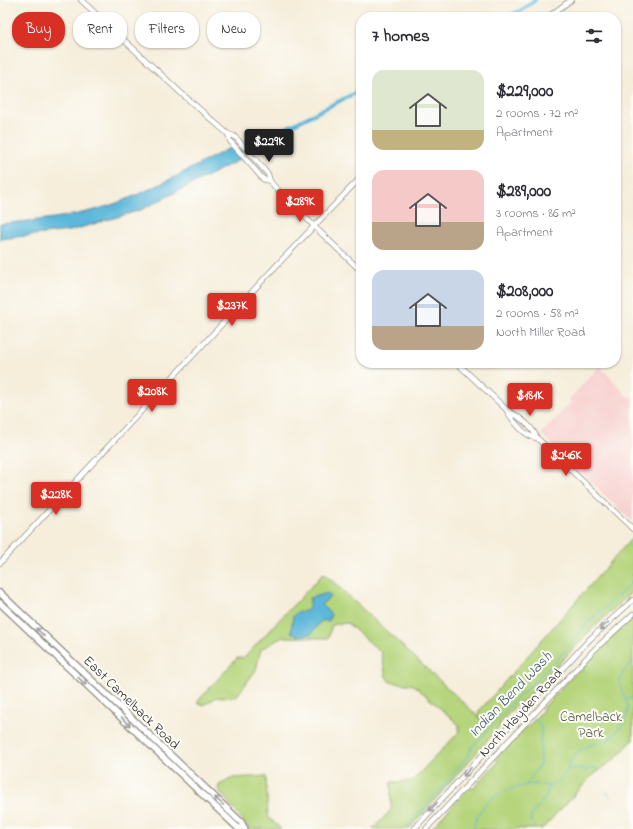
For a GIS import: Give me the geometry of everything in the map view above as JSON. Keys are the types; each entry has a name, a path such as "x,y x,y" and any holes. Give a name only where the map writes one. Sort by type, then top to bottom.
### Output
{"main road":[{"path":"82,0 195,105 228,134 234,136 268,174 270,181 356,266"},
{"path":"555,12 571,0"},
{"path":"228,134 230,141 263,179 270,181"},
{"path":"0,563 356,182"},
{"path":"462,368 507,410 516,415 535,433 537,438 633,530"},
{"name":"East Camelback Road","path":"0,594 241,822 246,829"},
{"name":"North Hayden Road","path":"414,829 589,640 633,600"},
{"name":"East Camelback Road","path":"0,603 239,829"},
{"name":"North Hayden Road","path":"426,829 587,657 633,614"},
{"path":"111,708 117,704"}],"shaded area":[{"path":"598,368 602,368 627,396 633,398 633,522 541,434 571,402 569,399"}],"green space":[{"path":"631,539 633,541 633,591 588,633 526,699 519,702 500,723 501,725 409,829 373,829 391,810 391,782 412,781 459,732 459,725 414,685 390,682 386,677 381,652 347,623 332,625 328,638 283,637 261,649 256,670 236,697 217,697 204,705 197,702 237,658 244,658 323,574 327,576 483,721 478,714 479,711"},
{"name":"Camelback Park","path":"633,618 633,740 617,757 592,776 542,829 431,829 470,786 473,788 498,762 495,759 525,727 527,728 543,710 542,709 580,668 583,671 582,666"},
{"path":"266,776 268,817 281,829 249,829 218,789 219,785 233,778"}],"water":[{"path":"230,148 241,159 141,210 70,231 0,239 0,224 62,217 101,208 158,185"},
{"path":"328,593 331,596 321,605 331,614 329,621 321,621 311,634 298,636 291,632 293,616 297,612 306,611 309,608 310,598"}],"waterway":[{"path":"518,12 535,0"},
{"path":"231,156 356,93"},
{"path":"629,545 633,552"},
{"name":"Indian Bend Wash","path":"405,829 451,777 469,754 472,747 513,702 557,660 591,619 613,601 630,584 633,577"},
{"path":"535,827 531,820 531,816 546,797 549,785 555,783 564,775 574,756 578,752 586,747 606,741 614,735 623,722 627,715 628,708 621,689 620,680 626,668 633,661"},
{"path":"581,668 587,674"},
{"path":"626,699 633,697"},
{"path":"527,784 540,764 541,727 535,718"},
{"path":"568,769 582,768 587,772"},
{"path":"585,771 592,768 598,770"},
{"path":"473,829 484,806 496,795 518,787 537,784"},
{"path":"541,785 548,786"},
{"path":"606,792 610,796"}]}
